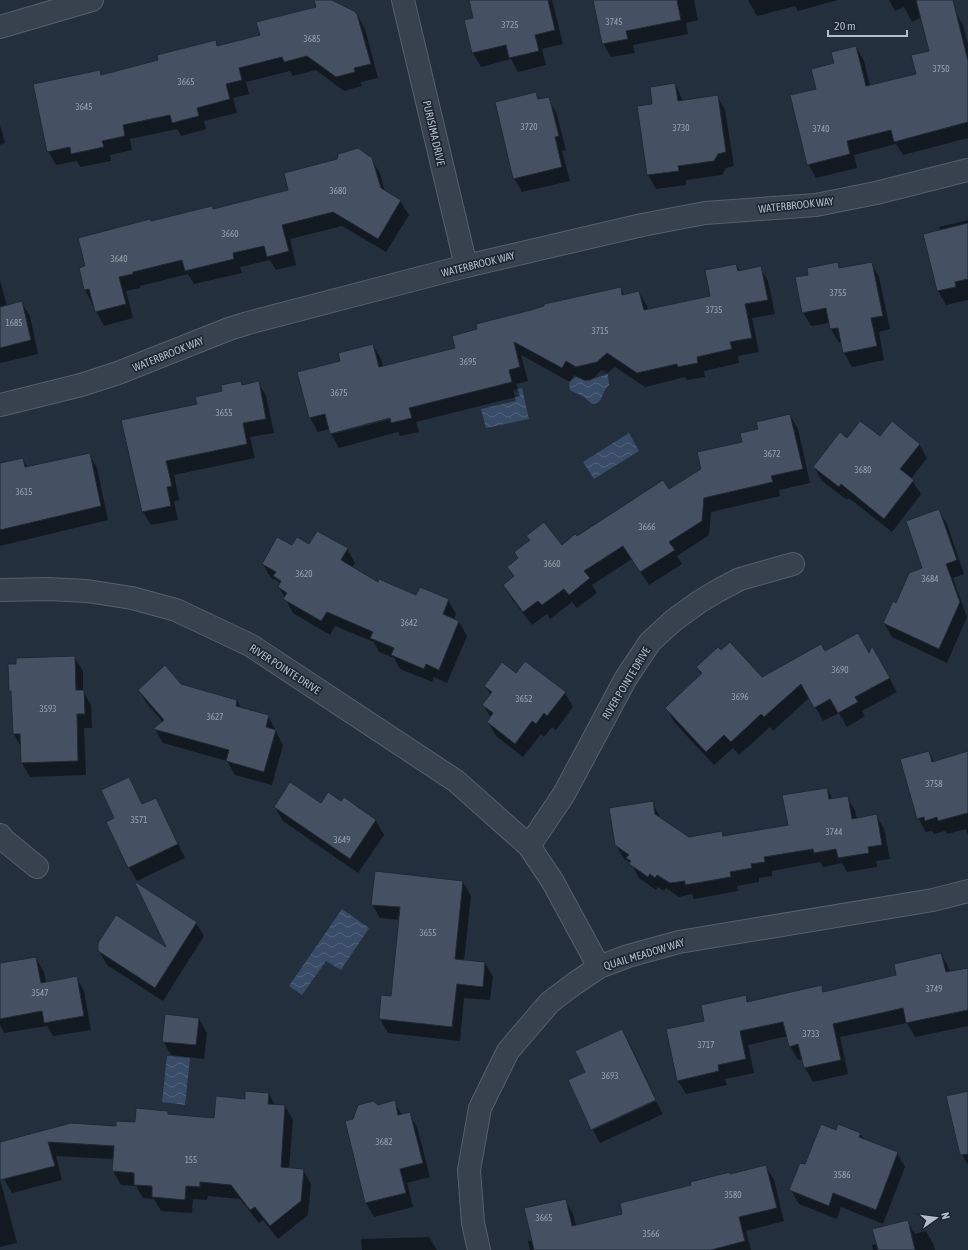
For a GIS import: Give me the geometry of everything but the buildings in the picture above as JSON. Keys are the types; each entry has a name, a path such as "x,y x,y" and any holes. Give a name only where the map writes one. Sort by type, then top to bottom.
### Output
{"street":[{"path":"0,27 92,0"},
{"name":"PURISIMA DRIVE","path":"403,0 466,266"},
{"name":"WATERBROOK WAY","path":"0,405 81,385 118,373 229,329 248,323 466,266 642,225 705,213 816,205 968,170"},
{"name":"RIVER POINTE DRIVE","path":"529,846 564,794 626,678 650,642 674,620 719,590 740,579 793,564"},
{"name":"RIVER POINTE DRIVE","path":"0,590 48,589 88,591 132,598 176,610 250,645 456,781 529,846 553,882 599,967"},
{"path":"0,835 37,868"},
{"name":"QUAIL MEADOW WAY","path":"479,1250 473,1224 469,1170 480,1108 508,1051 550,1002 574,984 599,967 628,956 679,942 933,900 968,891"}],"water":[{"path":"601,370 604,370 608,375 609,385 598,402 592,404 584,397 570,390 569,382 576,377 590,381"},
{"path":"522,388 529,419 486,428 481,409 516,401 513,390"},
{"path":"629,433 639,451 594,479 583,462"},
{"path":"342,909 369,928 341,970 326,961 302,995 289,986"},
{"path":"167,1056 190,1058 185,1105 162,1102"}]}
